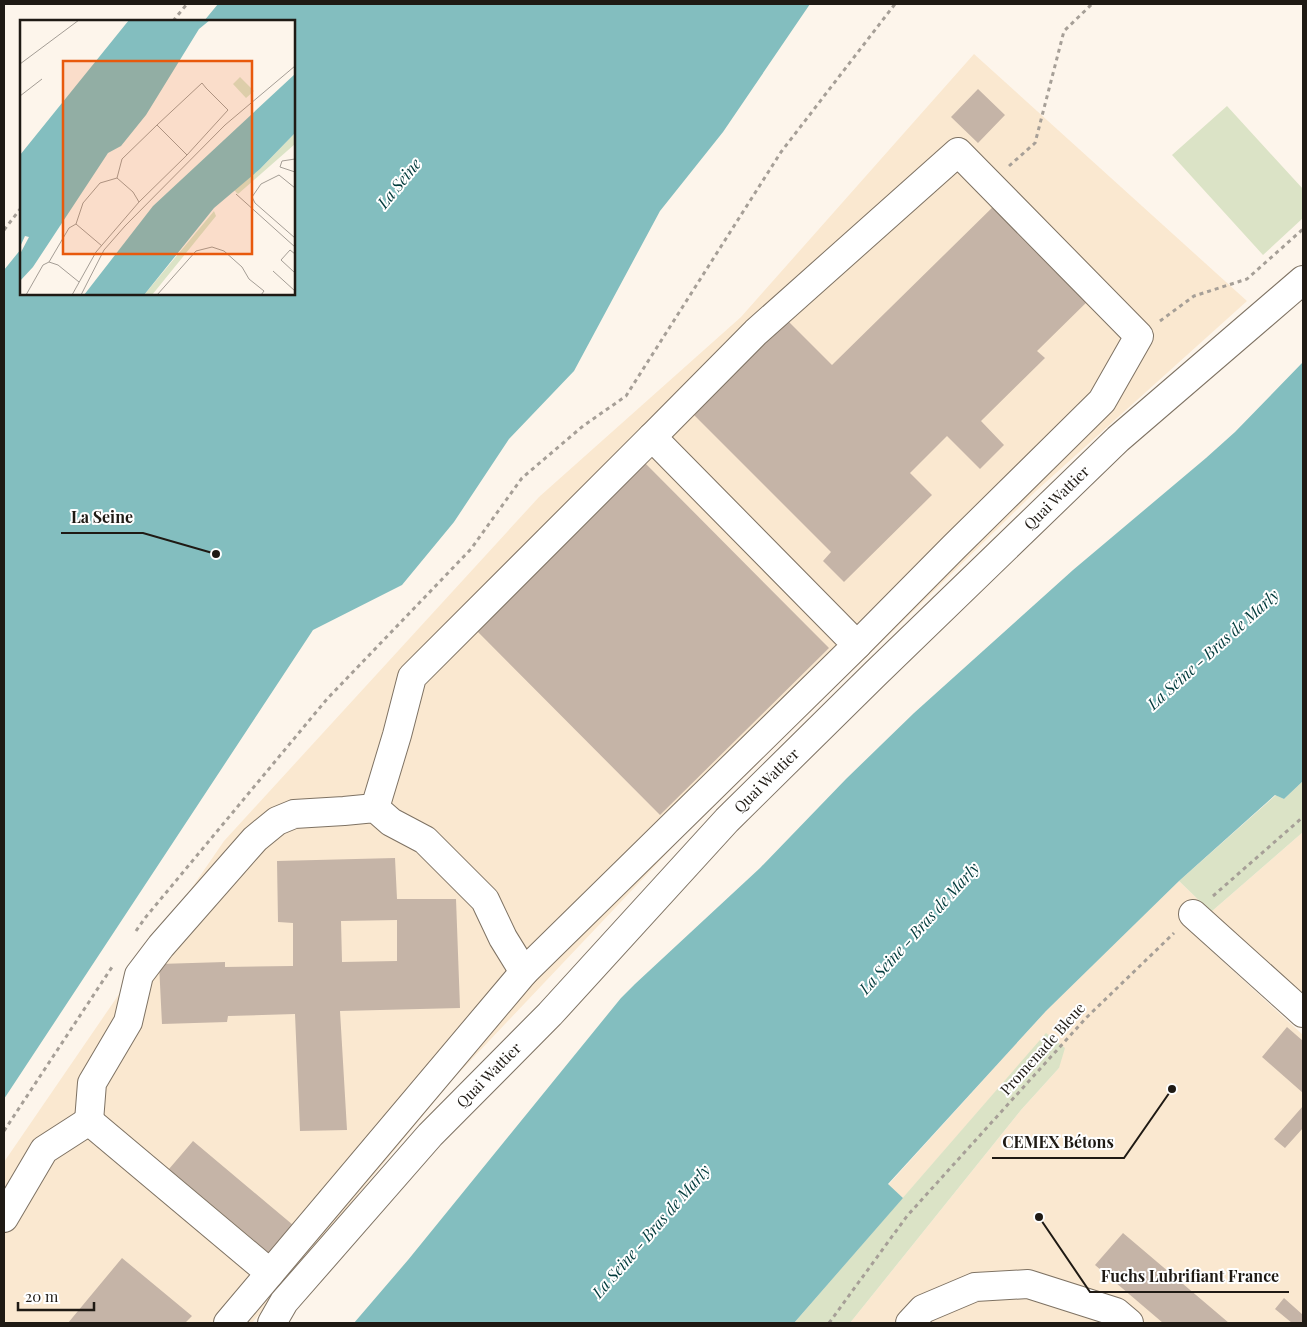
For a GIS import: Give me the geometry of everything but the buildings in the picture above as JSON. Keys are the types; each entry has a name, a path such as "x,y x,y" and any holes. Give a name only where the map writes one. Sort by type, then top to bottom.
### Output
{"street":[{"path":"228,1323 524,972 1102,401 1139,336 958,152 756,332 412,677 375,808"},
{"name":"Quai Wattier","path":"272,1323 284,1302 430,1135 550,1014 727,820 875,674 1118,440 1303,280"},
{"path":"652,437 857,645"},
{"path":"89,1121 92,1083 128,1022 139,976 161,946 255,838 277,821 294,814 344,812 375,808 392,822 425,840 485,900 503,938 524,972"},
{"path":"1193,914 1303,1013"},
{"path":"4,1218 44,1150 89,1121"},
{"path":"89,1121 270,1274"},
{"path":"910,1323 923,1309 974,1287 1028,1284 1116,1312 1129,1323"}],"path":[{"path":"174,20 187,4"},
{"path":"134,934 145,918 327,700 471,549 522,478 583,426 626,396 781,152 895,4"},
{"path":"989,183 1035,143 1064,31 1092,4"},
{"path":"4,230 20,209"},
{"path":"1139,336 1194,296 1247,279 1303,229"},
{"name":"Promenade Bleue","path":"829,1323 907,1216 1086,1018 1193,914 1303,818"},
{"path":"4,1131 112,967"}],"shaded area":[{"path":"974,54 1247,301 1036,491 688,831 453,1079 252,1323 4,1323 4,1162 224,841 539,497 741,317"},
{"path":"1303,832 1303,994 1211,913 1190,931 1303,1035 1303,1323 850,1323 1021,1110 1059,1068 1046,1034 903,1198 888,1185 1046,1011 1179,881 1211,912"}],"green space":[{"path":"1227,106 1303,189 1303,218 1263,255 1172,155"},
{"path":"1303,781 1303,832 1211,912 1179,881 1276,795 1284,799"},
{"path":"1046,1033 1065,1048 1059,1068 1021,1110 850,1323 794,1323"}],"water":[{"name":"La Seine","path":"218,4 810,4 723,132 660,211 574,371 509,439 454,522 402,585 313,630 4,1099 4,270 20,250 20,295 295,295 295,20 205,20"},
{"name":"La Seine - Bras de Marly","path":"1303,362 1303,781 1284,799 1275,795 1179,881 1046,1011 888,1184 903,1198 794,1323 354,1323 408,1260 621,998 760,868 846,779 914,713 1073,570 1235,432"}],"place":[{"name":"La Seine","path":"216,554"},
{"name":"CEMEX Bétons","path":"1172,1089"},
{"name":"Fuchs Lubrifiant France","path":"1039,1217"}]}
